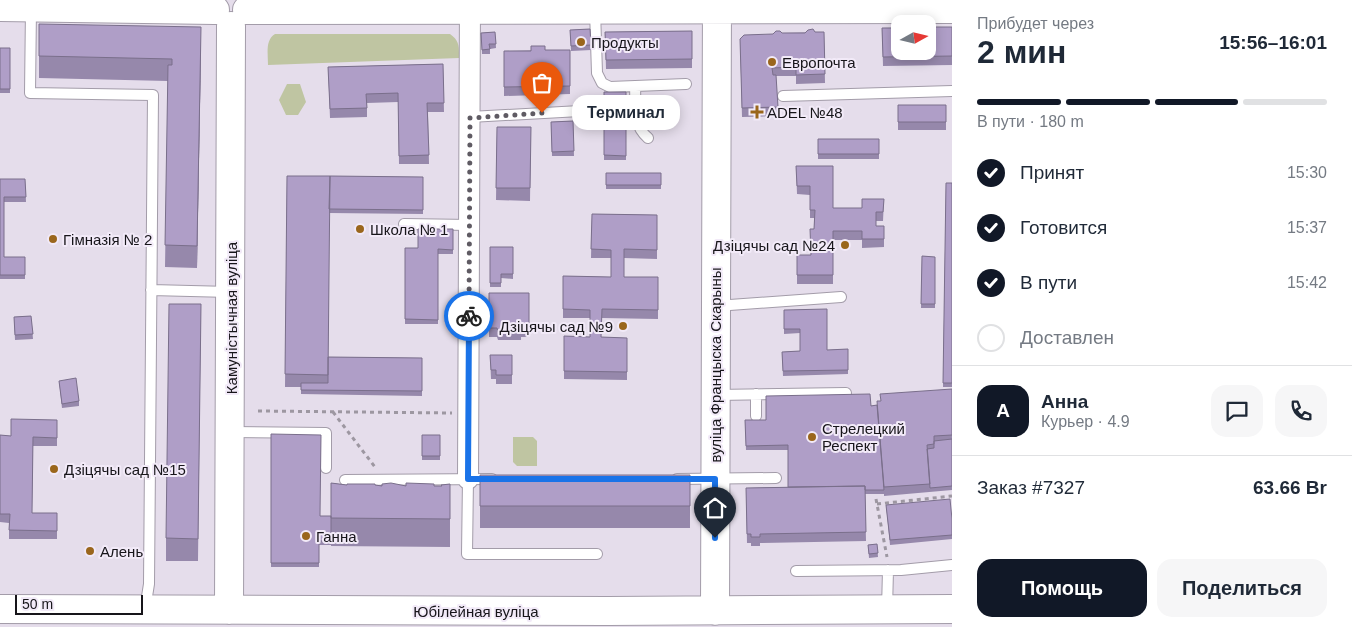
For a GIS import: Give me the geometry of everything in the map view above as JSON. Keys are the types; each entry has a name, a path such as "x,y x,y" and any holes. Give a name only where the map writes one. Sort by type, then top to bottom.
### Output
{"street":[{"path":"0,7 85,4 231,9 470,5 594,10 717,5 952,9"},
{"path":"468,479 470,5"},
{"name":"вуліца Францыска Скарыны","path":"715,611 717,5"},
{"name":"Камуністычная вуліца","path":"229,610 231,9"},
{"name":"Юбілейная вуліца","path":"7,612 144,618 229,610 406,614 608,615 715,611 952,609"}],"lane":[{"path":"30,7 30,93 153,95 149,584 144,618"},
{"path":"594,10 597,73 602,83 610,87 686,84"},
{"path":"635,86 637,124 641,132 648,138"},
{"path":"783,96 952,91"},
{"path":"470,118 580,111"},
{"path":"404,224 470,225"},
{"path":"151,290 231,292"},
{"path":"715,306 841,298"},
{"path":"715,395 846,393"},
{"path":"756,394 756,416"},
{"path":"230,432 326,434 326,468"},
{"path":"665,479 776,478"},
{"path":"468,479 467,554 597,554"},
{"path":"345,480 507,479"},
{"path":"796,570 888,570 952,565"},
{"path":"887,610 888,570"}],"path":[{"path":"258,411 468,413"},
{"path":"333,412 385,480"},
{"path":"877,504 952,496"},
{"path":"876,499 886,548 888,570"}],"green space":[{"path":"275,34 450,34 459,47 459,58 268,65 268,44"},
{"path":"287,84 300,84 306,102 298,115 286,115 279,100"},
{"path":"513,437 533,437 537,441 537,466 517,466 513,462"}],"building":[{"path":"39,24 201,27 197,246 165,245 168,65 172,65 172,59 39,56"},
{"path":"936,27 952,27 952,56 936,56"},
{"path":"882,28 891,28 891,57 883,57"},
{"name":"Продукты","path":"590,29 591,45 571,46 570,30"},
{"path":"813,29 815,32 824,32 825,74 796,75 796,67 772,68 773,75 776,75 778,107 742,108 740,39 744,35 773,34 776,31 782,33 805,33"},
{"path":"692,31 692,59 606,60 605,32"},
{"path":"495,32 496,44 489,44 490,49 482,50 481,33"},
{"path":"531,46 545,46 545,50 570,50 570,86 504,87 504,51 531,51"},
{"path":"0,48 10,48 10,89 0,89"},
{"path":"443,64 444,103 427,103 429,155 399,156 398,93 366,94 367,108 330,109 328,67"},
{"path":"604,92 626,92 626,156 604,155"},
{"path":"898,105 946,105 946,122 898,122"},
{"path":"573,121 574,151 552,152 551,122"},
{"path":"497,127 531,127 530,188 496,188"},
{"path":"818,139 879,139 879,154 818,154"},
{"path":"796,166 833,166 833,208 862,208 862,199 884,199 883,212 876,212 876,226 884,226 884,239 862,239 862,231 833,231 833,275 797,275 797,255 811,255 810,229 814,229 815,210 810,210 810,186 797,186"},
{"path":"606,173 661,173 661,185 606,185"},
{"path":"287,176 330,176 328,375 285,374"},
{"path":"330,176 423,177 423,210 329,209"},
{"path":"0,179 25,179 26,197 4,197 4,257 25,257 25,275 0,275"},
{"path":"946,183 952,183 952,383 943,383"},
{"path":"592,214 657,215 657,250 624,249 624,277 658,277 658,310 602,309 601,337 627,338 627,372 564,371 564,336 590,337 590,310 563,309 563,276 611,277 611,250 591,249"},
{"path":"418,229 453,229 453,250 438,249 438,320 405,319 405,248 418,248"},
{"path":"490,247 513,247 513,274 501,274 501,283 490,283"},
{"path":"922,256 935,257 935,304 921,304"},
{"path":"489,293 529,293 529,328 521,328 521,332 498,332 497,328 489,328"},
{"path":"169,304 201,304 198,539 166,538"},
{"path":"827,309 827,350 848,349 848,370 783,371 782,352 800,351 800,329 784,329 784,310"},
{"path":"31,316 33,334 15,335 14,317"},
{"path":"490,355 512,355 512,375 496,375 496,370 491,370"},
{"path":"328,357 422,358 422,391 301,390 301,383 328,383"},
{"path":"76,378 79,401 62,404 59,381"},
{"path":"952,389 952,435 934,436 934,444 927,445 930,484 884,487 877,401 881,401 880,394"},
{"name":"Стрелецкий Респект","path":"870,394 871,406 877,405 884,490 865,490 865,486 788,487 788,445 746,446 745,420 766,420 766,396"},
{"path":"11,419 57,420 57,438 33,437 32,513 57,513 57,531 9,530 10,514 0,514 0,435 11,436"},
{"path":"271,434 321,435 320,516 331,516 331,541 319,541 319,563 271,563"},
{"path":"422,435 440,435 440,456 422,456"},
{"path":"952,439 952,486 930,488 927,449 934,448 934,441"},
{"path":"480,475 690,475 690,506 480,506"},
{"path":"331,483 347,485 375,484 382,486 382,484 391,483 406,486 406,483 434,484 434,486 450,484 450,519 331,518"},
{"path":"865,486 866,532 760,534 760,537 751,537 751,534 747,534 746,488"},
{"path":"950,499 952,535 890,540 886,505"},
{"path":"877,544 878,553 869,554 868,545"}],"way so far":[{"path":"469,316 470,118 542,113"}],"place":[{"name":"Продукты","path":"581,42"},
{"name":"Европочта","path":"772,62"},
{"name":"ADEL №48","path":"757,112"},
{"name":"Терминал","path":"542,113"},
{"name":"Школа № 1","path":"360,229"},
{"name":"Гімназія № 2","path":"53,239"},
{"name":"Дзіцячы сад №24","path":"845,245"},
{"name":"Дзіцячы сад №9","path":"623,326"},
{"name":"Стрелецкий Респект","path":"812,437"},
{"name":"Дзіцячы сад №15","path":"54,469"},
{"name":"Ганна","path":"306,536"},
{"name":"Алень","path":"90,551"}],"route":[{"path":"469,316 468,479 715,479 715,538"}]}
